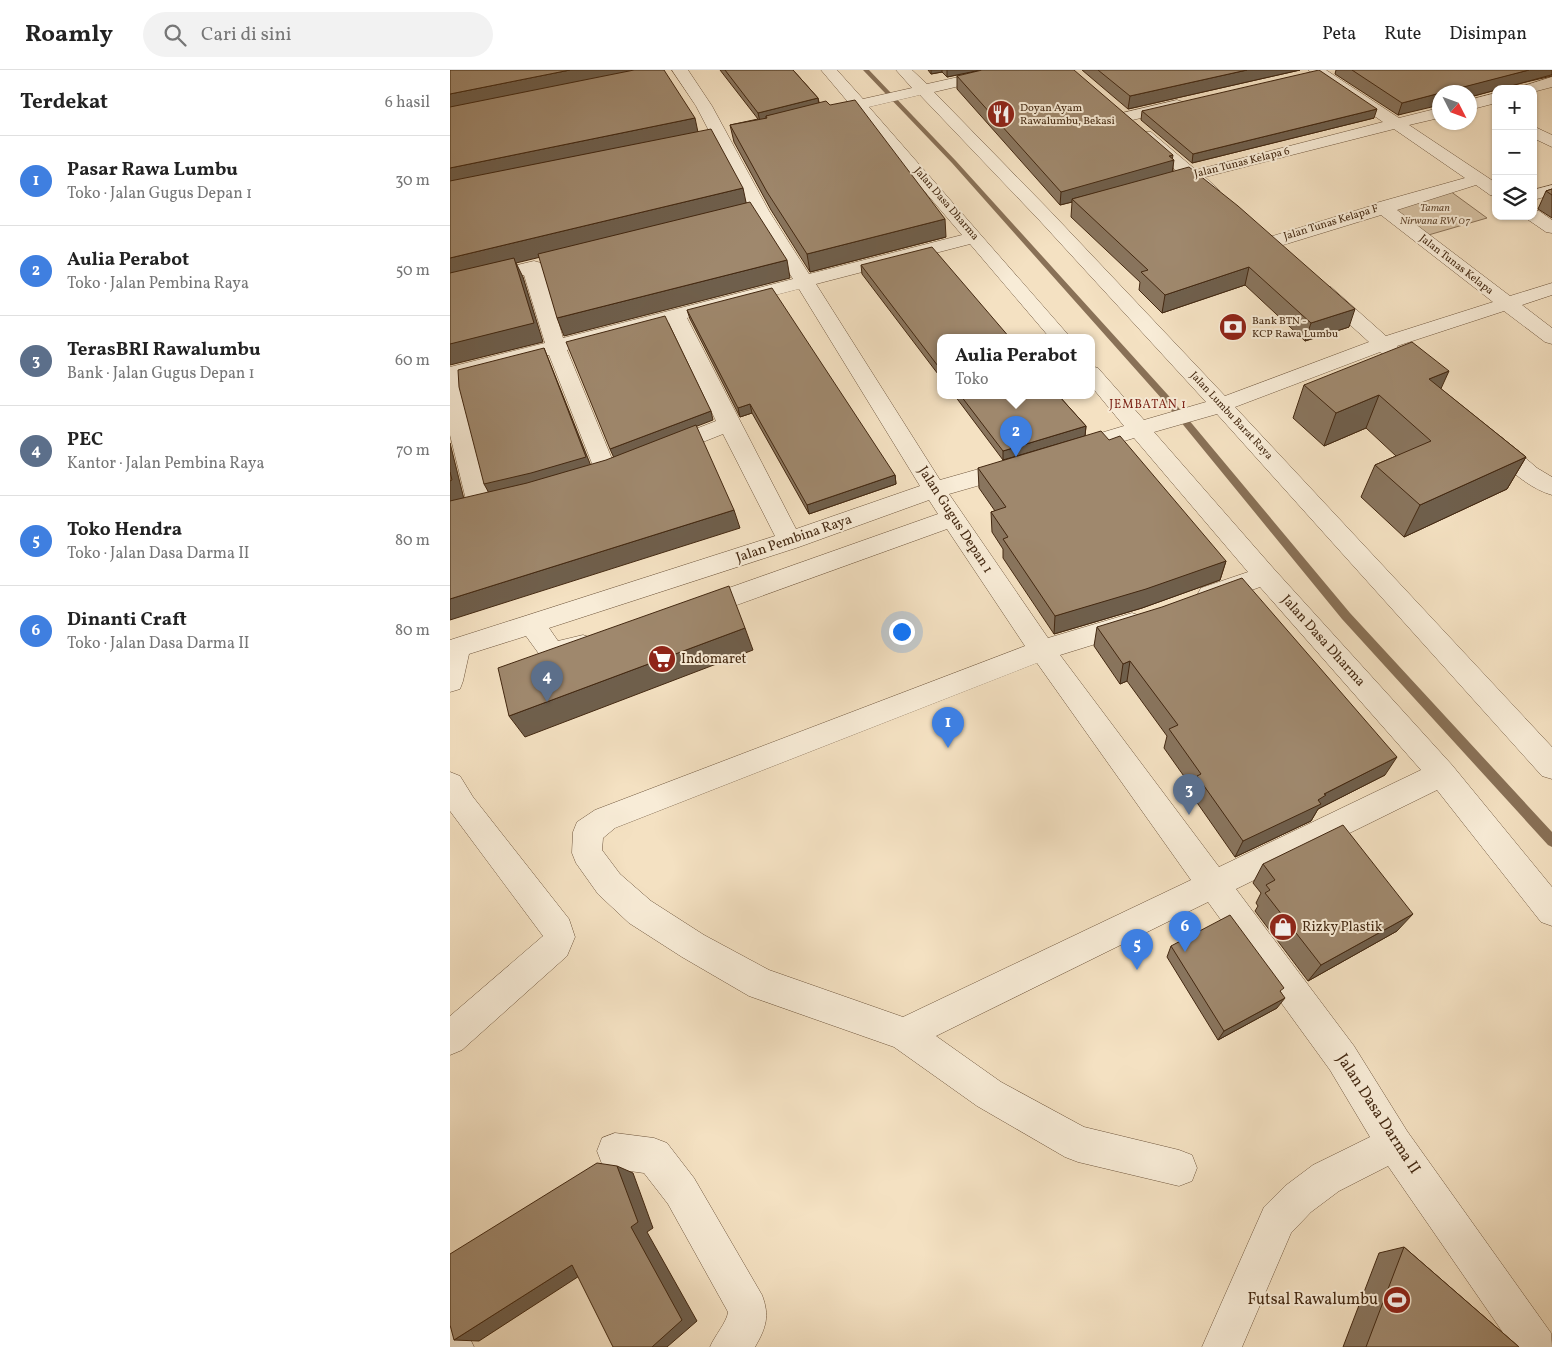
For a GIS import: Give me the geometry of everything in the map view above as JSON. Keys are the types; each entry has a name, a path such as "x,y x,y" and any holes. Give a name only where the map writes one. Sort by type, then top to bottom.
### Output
{"street":[{"name":"Jalan Dasa Dharma","path":"829,70 1058,334"},
{"name":"Jalan Lumbu Barat Raya","path":"904,70 916,91 1046,217 1216,406 1552,767"},
{"path":"802,118 1010,70"},
{"path":"663,77 681,71"},
{"name":"Jalan Gugus Depan 1","path":"681,71 704,106 760,211 952,518 1042,650 1213,886"},
{"path":"1317,72 1398,123 1492,188"},
{"path":"1537,86 1552,82"},
{"path":"1189,103 1118,113 1222,200"},
{"name":"Jalan Tunas Kelapa 6","path":"1167,182 1432,115"},
{"path":"1537,133 1552,142"},
{"path":"701,143 738,134"},
{"name":"Jalan Tunas Kelapa F","path":"1284,256 1263,237 1479,180"},
{"path":"1537,194 1552,190"},
{"name":"Jalan Tunas Kelapa","path":"1382,207 1552,338"},
{"path":"741,216 760,211"},
{"path":"1046,217 1065,211"},
{"path":"1537,218 1552,228"},
{"path":"457,510 489,502 452,396 450,375 802,280 975,237"},
{"path":"450,288 534,271 553,262"},
{"path":"534,271 556,347 615,467 729,424"},
{"path":"1312,281 1412,370"},
{"name":"Jalan Pembina Raya","path":"454,649 720,564 934,490 1216,406 1382,344 1552,289"},
{"path":"674,315 790,540"},
{"name":"Jalan Dasa Dharma","path":"1095,377 1142,427 1265,576 1442,774 1552,911"},
{"path":"1478,428 1529,474 1552,487"},
{"path":"677,616 952,518"},
{"path":"720,564 734,597"},
{"path":"1184,605 1265,576"},
{"path":"1157,614 1042,650 605,820 588,832 588,853 609,884 640,912 693,946 761,984 904,1034 990,1094 1078,1144 1179,1168"},
{"path":"532,625 551,651 564,652 601,640"},
{"path":"450,681 454,649"},
{"path":"904,1034 1442,774"},
{"path":"450,785 463,806 558,930 559,937 556,946 450,1038"},
{"name":"Jalan Dasa Darma II","path":"1213,886 1292,988 1342,1058 1394,1144 1537,1347"},
{"path":"1222,1347 1254,1277 1277,1220 1298,1199 1326,1178 1394,1144"},
{"path":"615,1151 654,1156 681,1191 748,1309 748,1321 742,1333 730,1347"},
{"path":"450,1343 454,1347"}],"green space":[{"name":"Taman Nirwana RW 07","path":"1450,191 1487,218 1425,236 1390,208"}],"building":[{"path":"450,70 570,70 450,94"},
{"path":"634,70 664,70 695,118 450,168 450,107"},
{"path":"725,70 793,70 818,98 758,113"},
{"path":"982,70 1074,70 1173,155 1169,156 1174,160 1061,192 957,76"},
{"path":"1098,70 1247,70 1130,96"},
{"path":"1319,70 1377,109 1193,154 1142,111"},
{"path":"1352,70 1529,70 1471,85 1432,85 1432,95 1402,103"},
{"path":"855,100 945,219 807,254 767,192 730,125 767,118 766,116 826,101 830,105"},
{"path":"711,129 743,188 450,258 450,181"},
{"path":"1189,167 1238,206 1355,309 1311,323 1249,267 1165,295 1141,272 1148,270 1072,199"},
{"path":"1552,189 1552,195 1546,191"},
{"path":"750,202 787,260 557,318 538,254"},
{"path":"932,247 1007,334 937,334 937,365 861,265"},
{"path":"514,258 534,323 450,344 450,273"},
{"path":"772,288 895,475 807,505 750,404 738,408 687,310"},
{"path":"665,316 711,411 610,449 566,342"},
{"path":"1412,342 1449,371 1429,379 1526,457 1420,505 1375,465 1431,441 1379,395 1336,413 1304,385"},
{"path":"544,348 586,457 484,484 459,387 458,370"},
{"path":"963,399 1062,399 1086,426 1003,451"},
{"path":"696,425 734,510 450,599 450,501 527,483 606,460"},
{"path":"1101,431 1109,440 1120,436 1226,561 1146,589 1055,616 1003,539 1008,537 991,512 1006,507 978,468"},
{"path":"1242,578 1397,757 1324,794 1326,795 1318,800 1321,804 1243,841 1197,776 1201,774 1169,729 1178,725 1130,661 1123,664 1097,627 1162,607"},
{"path":"729,586 745,628 509,716 498,668"},
{"path":"1343,825 1413,914 1321,965 1265,893 1270,890 1266,885 1275,880 1263,864"},
{"path":"1230,915 1284,988 1280,991 1285,998 1224,1031 1171,946"},
{"path":"597,1163 617,1166 638,1222 631,1227 682,1320 652,1347 613,1347 572,1265 454,1340 450,1325 450,1254"},
{"name":"Futsal Rawalumbu","path":"1404,1247 1519,1347 1366,1347"}],"waterway":[{"path":"866,70 954,162 1165,397 1346,616 1552,841"}],"place":[{"name":"Doyan Ayam Rawalumbu, Bekasi","path":"1001,114"},
{"name":"Bank BTN - KCP Rawa Lumbu","path":"1233,327"},
{"name":"Aulia Perabot","path":"1016,457"},
{"name":"Indomaret","path":"662,659"},
{"name":"PEC","path":"547,702"},
{"name":"Pasar Rawa Lumbu","path":"948,748"},
{"name":"TerasBRI Rawalumbu","path":"1189,815"},
{"name":"Rizky Plastik","path":"1283,927"},
{"name":"Dinanti Craft","path":"1185,952"},
{"name":"Toko Hendra","path":"1137,970"},
{"name":"Futsal Rawalumbu","path":"1397,1300"}],"district":[{"name":"JEMBATAN 1","path":"1148,405"}]}
